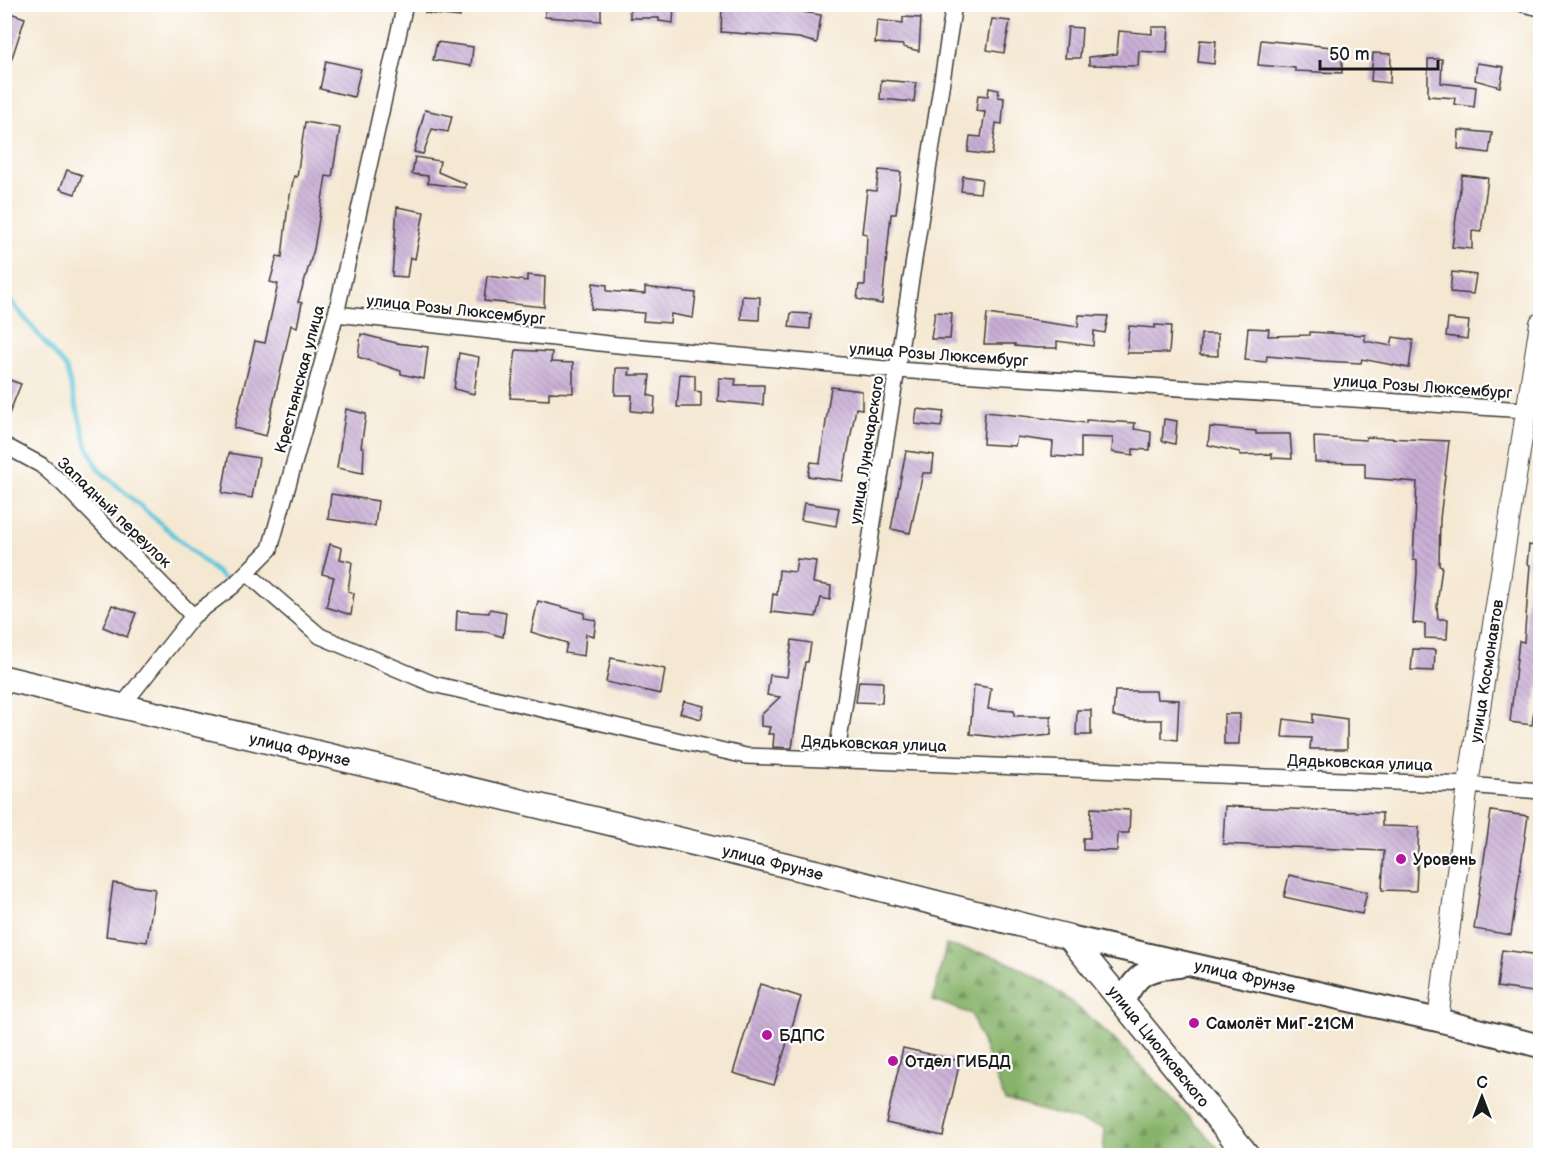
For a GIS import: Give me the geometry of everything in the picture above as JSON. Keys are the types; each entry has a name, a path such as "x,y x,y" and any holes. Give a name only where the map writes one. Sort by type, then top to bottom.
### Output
{"main road":[{"name":"улица Фрунзе","path":"4,678 819,873 1070,937 1438,1020 1540,1046"},
{"name":"улица Циолковского","path":"1070,937 1248,1155"},
{"path":"1123,1001 1134,981 1143,973 1160,968 1195,965"}],"street":[{"name":"Крестьянская улица","path":"121,706 193,616 233,586 270,549 336,314 405,4"},
{"name":"улица Луначарского","path":"836,759 954,4"},
{"path":"1523,4 1540,8"},
{"name":"улица Розы Люксембург","path":"336,314 618,345 897,370 1534,410"},
{"name":"улица Космонавтов","path":"1438,1020 1468,785 1534,410 1540,323"},
{"name":"Западный переулок","path":"4,444 41,465 62,483 193,616"},
{"name":"Дядьковская улица","path":"247,573 320,636 433,684 746,756 1468,785 1540,792"}],"green space":[{"path":"946,945 1003,960 1034,976 1065,997 1122,1047 1225,1155 1103,1155 1105,1128 1005,1100 971,1014 933,1000"}],"building":[{"path":"426,4 462,4 460,17 425,13"},
{"path":"545,4 601,4 601,21 545,17"},
{"path":"630,4 674,4 673,23 659,21 659,18 630,18"},
{"path":"722,5 778,11 778,8 821,15 817,43 799,38 721,32"},
{"path":"4,11 25,18 7,73 4,73"},
{"path":"903,17 921,18 919,51 903,47 903,45 875,43 877,20 903,23"},
{"path":"992,19 1010,21 1004,53 987,50"},
{"path":"1068,27 1082,28 1080,58 1065,58"},
{"path":"1152,27 1169,27 1167,53 1139,51 1138,66 1089,65 1089,57 1117,54 1119,31 1152,34"},
{"path":"1200,40 1216,41 1214,64 1198,62"},
{"path":"1261,40 1342,48 1342,73 1295,71 1295,68 1258,65"},
{"path":"437,42 473,47 471,66 433,60"},
{"path":"1373,53 1391,54 1390,83 1371,81"},
{"path":"1428,59 1442,59 1441,83 1476,87 1474,107 1454,104 1455,98 1428,96"},
{"path":"326,61 361,69 354,97 320,89"},
{"path":"1477,63 1504,67 1500,87 1475,80"},
{"path":"881,80 916,83 914,102 880,99"},
{"path":"989,88 999,90 998,97 1004,98 1002,124 996,123 992,155 968,152 970,136 981,137 985,112 976,111 978,95 988,96"},
{"path":"425,110 452,116 448,132 432,129 423,154 414,152"},
{"path":"305,122 340,128 332,177 326,176 314,249 298,302 302,303 297,327 291,325 266,436 234,428 255,341 265,343 278,284 270,282 277,256 282,257 288,205 294,176 297,177"},
{"path":"1459,130 1492,133 1489,153 1458,149"},
{"path":"415,157 440,161 438,172 466,184 465,188 428,183 428,176 412,174"},
{"path":"67,170 82,175 75,194 60,189"},
{"path":"879,170 901,172 896,214 891,214 882,304 857,299 859,285 865,285 867,234 862,233 867,190 876,191"},
{"path":"1462,175 1488,178 1481,232 1472,231 1472,249 1452,247"},
{"path":"963,176 982,179 980,193 961,191"},
{"path":"397,207 424,212 415,259 410,257 407,277 392,276"},
{"path":"1452,272 1476,275 1473,294 1450,292"},
{"path":"527,275 545,277 544,307 484,301 487,276 527,281"},
{"path":"593,283 607,285 607,291 645,294 645,287 696,293 693,318 671,314 670,323 643,321 644,313 591,309"},
{"path":"742,296 760,297 759,320 741,319"},
{"path":"935,312 952,313 950,339 931,339"},
{"path":"791,313 811,314 810,329 789,327"},
{"path":"987,314 1078,327 1079,315 1108,316 1105,333 1094,331 1093,346 1057,341 1057,348 1036,348 1015,346 1015,344 984,344"},
{"path":"1448,319 1469,321 1467,339 1446,336"},
{"path":"1155,325 1171,326 1169,353 1127,353 1129,326 1155,328"},
{"path":"1248,328 1269,329 1268,336 1310,335 1310,332 1365,335 1365,341 1391,346 1393,337 1413,340 1409,368 1362,359 1361,363 1267,356 1266,362 1245,360"},
{"path":"361,334 396,343 428,347 424,379 401,374 401,371 358,357"},
{"path":"1201,334 1218,334 1218,356 1200,355"},
{"path":"516,350 552,352 551,362 573,363 573,393 549,392 549,400 510,398"},
{"path":"459,353 479,357 474,394 454,389"},
{"path":"616,368 630,368 629,375 650,375 648,395 655,397 654,413 631,411 632,395 615,395"},
{"path":"680,374 695,375 695,391 701,392 701,407 677,407"},
{"path":"4,378 21,384 5,424 4,424"},
{"path":"719,378 736,379 735,385 764,385 763,405 718,401"},
{"path":"831,387 862,391 862,409 856,408 842,481 808,476 811,462 820,463"},
{"path":"346,409 366,414 361,447 364,448 363,473 337,468"},
{"path":"917,409 944,412 941,427 915,424"},
{"path":"985,412 1086,423 1086,420 1135,423 1134,429 1151,432 1150,450 1133,449 1133,455 1112,452 1113,438 1081,437 1081,458 1052,456 1053,442 1017,437 1015,446 983,444"},
{"path":"1164,419 1177,421 1175,444 1162,441"},
{"path":"1210,427 1256,431 1256,434 1290,434 1292,459 1272,458 1272,454 1240,455 1240,452 1208,445"},
{"path":"1314,437 1449,441 1440,519 1439,565 1442,566 1437,606 1438,619 1448,619 1447,639 1425,638 1425,624 1413,623 1417,574 1417,560 1413,560 1417,482 1365,478 1365,463 1315,462"},
{"path":"906,451 934,455 932,473 923,473 910,533 891,529"},
{"path":"229,453 259,458 252,498 222,493"},
{"path":"331,494 378,501 375,526 328,519"},
{"path":"804,503 839,508 836,526 801,520"},
{"path":"330,544 342,548 340,559 352,562 348,591 354,593 351,615 326,607 334,577 322,574"},
{"path":"1529,545 1540,547 1540,650 1537,670 1540,670 1540,689 1537,688 1532,725 1510,722 1519,641 1524,642 1530,565 1527,564"},
{"path":"797,559 816,561 813,583 831,586 830,600 821,598 816,617 771,612 773,594 777,595 779,570 795,572"},
{"path":"538,601 585,613 584,618 596,620 594,636 586,634 584,656 565,653 567,643 531,632"},
{"path":"112,605 136,613 127,637 103,627"},
{"path":"490,609 506,612 503,637 487,632 456,631 457,611 489,613"},
{"path":"792,640 811,643 808,662 805,662 792,748 773,747 774,734 768,734 770,727 761,726 761,715 780,697 767,695 770,675 787,677"},
{"path":"1413,649 1435,650 1434,671 1411,670"},
{"path":"611,658 665,669 661,694 606,682"},
{"path":"859,681 883,682 882,703 856,702"},
{"path":"974,685 991,688 988,709 1014,711 1014,716 1051,716 1051,735 1012,739 970,734"},
{"path":"1115,691 1156,691 1157,699 1179,700 1177,740 1162,738 1162,720 1131,720 1113,716"},
{"path":"684,701 704,706 701,719 680,713"},
{"path":"1077,710 1091,710 1091,735 1076,735"},
{"path":"1224,714 1240,714 1239,744 1224,744"},
{"path":"1313,714 1347,719 1347,749 1310,749 1311,738 1282,737 1284,719 1313,723"},
{"path":"1225,806 1382,813 1382,826 1419,827 1416,891 1382,890 1384,851 1223,844"},
{"path":"1091,808 1130,810 1129,833 1118,833 1117,851 1083,850 1083,838 1090,838"},
{"path":"1491,811 1528,816 1511,935 1474,929"},
{"path":"1289,875 1367,892 1362,914 1284,897"},
{"path":"113,883 155,889 147,942 106,936"},
{"path":"1502,950 1540,955 1540,993 1497,987"},
{"name":"БДПС","path":"760,984 801,997 774,1085 733,1073"},
{"path":"903,1048 960,1061 943,1136 886,1123"}],"waterway":[{"path":"4,293 66,368 87,446 99,470 230,584"}],"place":[{"name":"Уровень","path":"1401,859"},
{"name":"Самолёт МиГ-21СМ","path":"1194,1023"},
{"name":"БДПС","path":"767,1035"},
{"name":"Отдел ГИБДД","path":"893,1061"}]}
